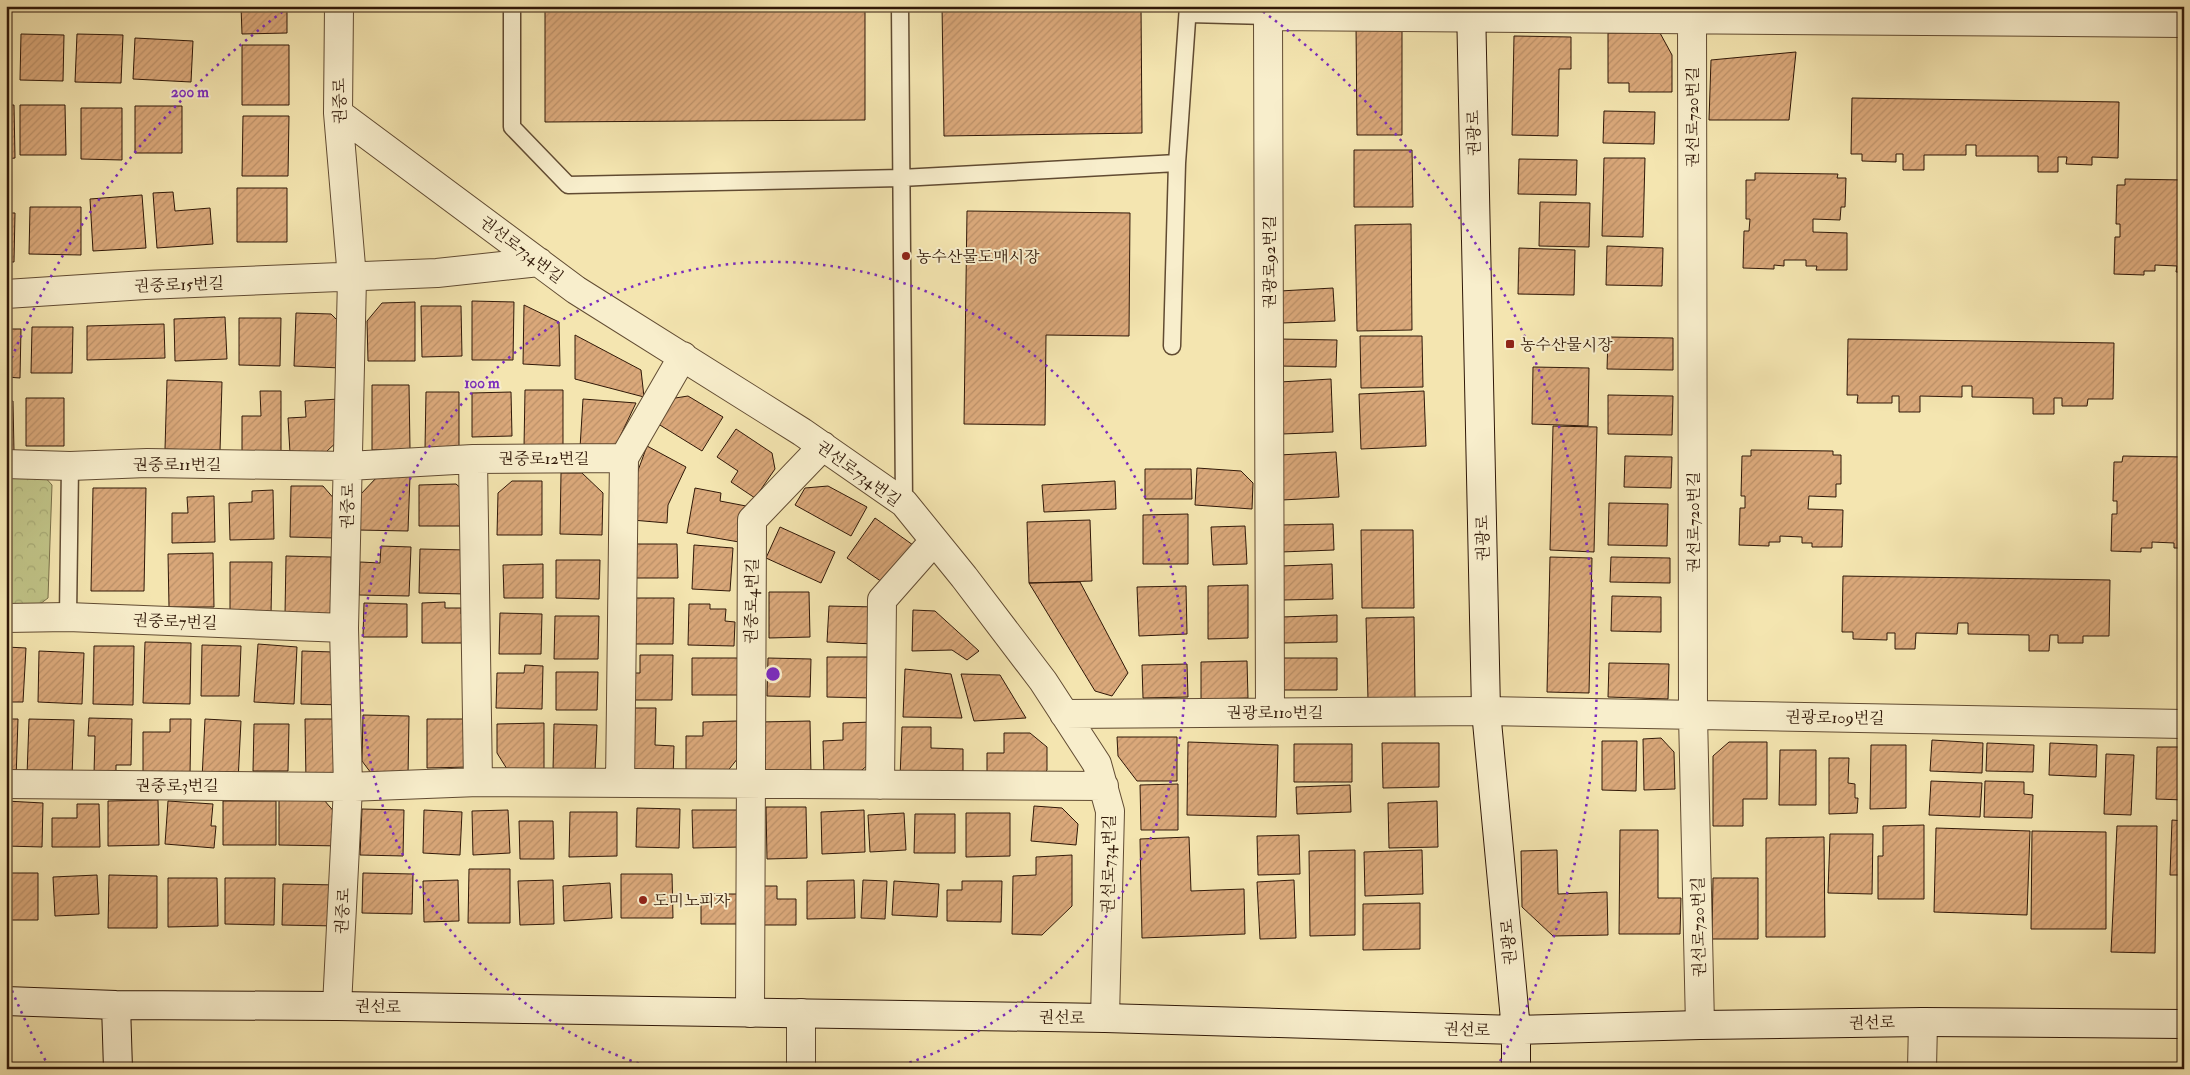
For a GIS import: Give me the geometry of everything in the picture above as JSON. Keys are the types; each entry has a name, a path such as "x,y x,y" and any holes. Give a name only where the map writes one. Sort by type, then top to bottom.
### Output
{"street":[{"name":"권중로","path":"337,1006 348,787 344,628 352,278 338,113 339,6"},
{"path":"1268,16 1471,12 1692,12 2184,22"},
{"name":"권광로","path":"1471,12 1486,711 1516,1030 1516,1069"},
{"name":"권선로720번길","path":"1692,12 1693,714 1700,1024"},
{"name":"권광로92번길","path":"1268,16 1270,712"},
{"name":"권선로734번길","path":"338,113 576,290 823,446 904,503 1043,681 1098,764 1110,811 1105,1018"},
{"name":"권중로15번길","path":"6,294 145,285 352,278 437,273 539,262"},
{"path":"620,783 624,458 683,356"},
{"name":"권중로4번길","path":"750,784 752,520 823,446"},
{"name":"권중로12번길","path":"348,466 473,459 624,458"},
{"path":"473,459 478,782"},
{"name":"권중로11번길","path":"6,464 70,466 147,463 348,466"},
{"path":"880,785 882,600 934,541"},
{"name":"권중로7번길","path":"6,618 68,617 344,628"},
{"name":"권광로110번길","path":"1064,714 1486,711"},
{"name":"권광로109번길","path":"1486,711 2184,724"},
{"path":"348,787 478,782 1104,786"},
{"name":"권중로3번길","path":"6,784 348,787"},
{"path":"750,784 750,1013"},
{"name":"권선로","path":"6,1002 1105,1018 1516,1030 1700,1024 1923,1022 2184,1024"},
{"path":"116,1005 118,1069"},
{"path":"801,1013 801,1069"},
{"path":"1922,1069 1923,1022"}],"lane":[{"path":"512,6 512,127 568,185 901,178 1177,163"},
{"path":"900,6 904,503"},
{"path":"1172,346 1177,163 1188,10 1268,16"},
{"path":"68,617 70,466"}],"green space":[{"path":"6,474 43,475 52,485 48,598 32,610 6,610"},
{"path":"6,1063 79,1064 82,1069 6,1069"}],"building":[{"path":"241,6 287,6 287,33 242,34"},
{"path":"545,6 865,6 865,120 545,122"},
{"path":"942,6 1141,6 1142,133 944,136"},
{"path":"1356,25 1402,25 1402,135 1357,135"},
{"path":"6,33 10,33 11,78 6,78"},
{"path":"1608,33 1660,33 1672,55 1672,92 1629,92 1629,83 1608,83"},
{"path":"21,34 64,35 63,81 20,80"},
{"path":"77,34 123,35 121,83 75,82"},
{"path":"1514,36 1571,37 1571,69 1559,69 1558,136 1512,135"},
{"path":"135,38 193,41 191,82 133,79"},
{"path":"242,45 289,45 289,105 242,105"},
{"path":"1796,52 1789,120 1709,120 1711,60"},
{"path":"1852,98 2119,102 2118,158 2092,157 2092,165 2066,164 2067,157 2058,157 2058,172 2038,172 2038,156 1976,156 1976,145 1966,145 1966,155 1924,155 1924,170 1903,170 1903,154 1896,154 1896,162 1862,161 1862,154 1851,154"},
{"path":"6,105 14,105 15,158 6,159"},
{"path":"20,105 65,105 66,155 20,155"},
{"path":"135,106 182,106 182,153 135,153"},
{"path":"81,108 122,108 122,160 81,159"},
{"path":"1604,111 1655,112 1654,144 1603,143"},
{"path":"243,116 289,116 288,176 242,176"},
{"path":"1354,150 1412,150 1413,207 1354,207"},
{"path":"1604,158 1645,158 1643,237 1602,236"},
{"path":"1519,159 1577,160 1576,195 1518,194"},
{"path":"1755,173 1838,174 1837,178 1846,178 1845,207 1841,207 1840,220 1813,219 1813,232 1847,233 1847,270 1816,270 1817,266 1806,266 1806,260 1784,260 1784,266 1774,265 1774,269 1743,268 1744,231 1749,231 1750,219 1746,219 1746,180 1755,180"},
{"path":"2125,179 2184,180 2184,272 2176,272 2177,266 2155,265 2155,271 2144,271 2144,275 2114,274 2115,237 2120,237 2120,224 2116,224 2117,185 2125,185"},
{"path":"237,188 287,188 287,242 237,242"},
{"path":"173,192 175,211 210,208 213,244 157,248 153,193"},
{"path":"142,195 146,248 93,251 90,199"},
{"path":"1540,202 1590,203 1589,247 1539,246"},
{"path":"30,207 81,207 81,255 29,254"},
{"path":"967,211 1130,213 1129,336 1046,335 1045,425 964,424"},
{"path":"6,213 15,213 14,262 6,262"},
{"path":"1411,224 1412,330 1357,331 1355,225"},
{"path":"1607,246 1663,248 1662,286 1606,285"},
{"path":"1519,248 1575,250 1574,295 1518,294"},
{"path":"1333,288 1335,321 1282,323 1280,291"},
{"path":"472,301 514,302 513,360 472,360"},
{"path":"415,302 415,361 368,361 367,321 382,303"},
{"path":"524,305 559,322 560,366 523,364"},
{"path":"421,306 461,306 462,356 422,357"},
{"path":"296,313 331,314 344,327 341,368 294,366"},
{"path":"225,317 227,359 175,361 174,319"},
{"path":"239,318 281,318 280,366 239,365"},
{"path":"164,324 165,358 87,360 87,326"},
{"path":"32,327 73,327 72,373 31,373"},
{"path":"6,329 21,329 20,378 6,377"},
{"path":"575,335 641,370 644,397 575,379"},
{"path":"1360,336 1422,336 1423,387 1361,388"},
{"path":"1608,337 1673,338 1673,370 1607,369"},
{"path":"1279,339 1337,340 1336,367 1279,366"},
{"path":"1848,339 2114,343 2113,399 2088,399 2087,406 2062,406 2062,398 2054,398 2054,414 2033,414 2033,398 1972,397 1972,386 1962,386 1962,397 1920,396 1920,412 1899,412 1899,396 1892,396 1892,403 1857,403 1858,395 1847,395"},
{"path":"1533,367 1589,368 1588,426 1532,424"},
{"path":"1331,379 1333,432 1282,434 1280,382"},
{"path":"167,380 222,382 220,451 165,449"},
{"path":"372,385 409,385 410,449 372,450"},
{"path":"525,390 563,390 563,447 524,447"},
{"path":"260,391 281,391 281,454 242,454 242,416 261,416"},
{"path":"1424,391 1426,446 1361,449 1359,394"},
{"path":"426,392 459,392 459,448 425,448"},
{"path":"511,392 512,436 472,437 472,393"},
{"path":"1608,395 1673,396 1672,435 1608,434"},
{"path":"688,396 723,417 702,451 655,422 669,399"},
{"path":"26,398 64,398 64,446 26,446"},
{"path":"339,399 341,438 326,452 290,453 288,418 306,417 305,401"},
{"path":"583,399 636,403 615,447 580,448"},
{"path":"6,401 13,401 14,452 6,453"},
{"path":"1553,426 1597,427 1594,552 1550,550"},
{"path":"736,429 772,453 775,469 755,498 731,482 738,471 717,457"},
{"path":"647,446 686,467 668,505 667,523 632,520 629,495"},
{"path":"1751,450 1833,451 1833,455 1841,455 1841,484 1836,484 1836,497 1809,496 1808,509 1843,510 1842,547 1812,547 1812,543 1802,543 1802,537 1780,536 1780,542 1769,542 1769,546 1739,545 1740,508 1745,508 1745,496 1741,496 1742,456 1751,456"},
{"path":"1336,452 1339,497 1282,500 1279,455"},
{"path":"1625,456 1672,457 1671,488 1624,487"},
{"path":"2123,456 2184,457 2184,502 2181,502 2180,515 2184,515 2184,548 2174,548 2174,543 2152,542 2152,548 2141,548 2141,552 2111,551 2112,514 2117,514 2117,501 2113,501 2114,462 2122,462"},
{"path":"1197,468 1241,471 1253,483 1252,509 1195,505"},
{"path":"1145,469 1191,469 1192,499 1145,499"},
{"path":"561,473 582,473 603,493 602,535 560,534"},
{"path":"378,476 410,476 408,531 358,530 359,496"},
{"path":"512,481 542,481 542,535 497,535 498,493"},
{"path":"1115,481 1116,509 1044,512 1042,485"},
{"path":"456,484 470,496 470,526 419,526 419,485"},
{"path":"291,486 323,486 336,501 336,538 290,537"},
{"path":"828,486 867,507 851,536 795,505 805,488"},
{"path":"93,488 146,488 144,591 91,591"},
{"path":"695,488 721,493 720,501 746,506 739,542 687,533"},
{"path":"273,490 274,539 230,540 229,503 252,502 252,491"},
{"path":"214,496 215,542 172,543 172,513 188,513 187,497"},
{"path":"1609,503 1668,504 1667,546 1608,545"},
{"path":"1188,514 1188,564 1143,564 1143,515"},
{"path":"875,518 913,545 885,584 847,558"},
{"path":"1090,520 1092,581 1029,583 1027,522"},
{"path":"1333,524 1334,550 1281,552 1280,525"},
{"path":"1245,526 1247,564 1213,565 1211,527"},
{"path":"780,527 835,552 821,583 766,558"},
{"path":"1361,530 1413,530 1414,608 1362,608"},
{"path":"631,544 677,544 678,578 631,578"},
{"path":"694,545 733,548 730,591 692,589"},
{"path":"381,546 411,547 409,596 359,595 360,562 380,563"},
{"path":"420,549 467,550 466,594 419,593"},
{"path":"213,553 214,607 169,607 168,554"},
{"path":"286,556 331,557 331,615 285,614"},
{"path":"1550,557 1592,558 1589,693 1547,692"},
{"path":"1611,557 1670,558 1670,583 1610,582"},
{"path":"556,560 600,560 599,599 556,598"},
{"path":"230,562 272,562 271,615 230,615"},
{"path":"543,564 543,598 504,598 503,565"},
{"path":"1332,564 1333,599 1282,600 1281,566"},
{"path":"1843,576 2110,580 2109,636 2083,636 2083,643 2058,643 2058,635 2050,635 2049,651 2029,651 2029,635 1968,634 1968,623 1958,623 1957,634 1916,633 1915,649 1895,649 1895,633 1887,633 1887,640 1853,639 1853,632 1842,632"},
{"path":"1080,582 1128,673 1112,696 1095,691 1029,583"},
{"path":"1248,585 1248,638 1208,639 1208,586"},
{"path":"1186,586 1187,634 1139,636 1137,587"},
{"path":"769,592 809,592 810,637 769,638"},
{"path":"1612,596 1661,597 1661,632 1611,631"},
{"path":"631,598 674,598 673,644 632,644"},
{"path":"445,602 445,608 461,608 461,614 469,614 470,643 422,643 422,603"},
{"path":"364,603 407,604 407,637 363,637"},
{"path":"689,604 710,604 710,609 726,609 725,621 735,622 734,646 688,645"},
{"path":"829,606 877,607 875,644 827,642"},
{"path":"913,610 935,611 979,651 967,660 952,650 912,651"},
{"path":"500,613 542,614 541,654 499,654"},
{"path":"1337,615 1337,642 1283,643 1282,617"},
{"path":"555,616 599,616 598,659 554,659"},
{"path":"1414,617 1415,698 1368,700 1366,618"},
{"path":"145,642 191,643 190,704 143,703"},
{"path":"258,644 297,647 294,704 254,702"},
{"path":"202,645 241,646 239,696 201,696"},
{"path":"94,646 134,646 133,705 93,704"},
{"path":"6,647 26,648 23,702 6,702"},
{"path":"39,651 84,653 82,704 38,702"},
{"path":"302,651 333,652 343,705 301,704"},
{"path":"640,655 673,655 672,700 633,700 633,673 640,673"},
{"path":"827,657 873,657 873,698 827,697"},
{"path":"692,658 739,658 738,695 692,695"},
{"path":"768,658 811,659 810,697 767,696"},
{"path":"1283,658 1337,658 1337,690 1283,690"},
{"path":"1247,661 1248,698 1201,699 1201,662"},
{"path":"1609,663 1669,664 1668,699 1608,697"},
{"path":"1187,664 1188,697 1143,698 1142,665"},
{"path":"525,665 543,666 542,709 496,708 497,673 524,673"},
{"path":"905,669 951,674 962,718 903,717"},
{"path":"556,672 598,672 597,710 556,710"},
{"path":"961,674 1000,675 1026,718 974,721"},
{"path":"631,708 656,708 655,745 674,746 673,781 643,780 630,762"},
{"path":"363,715 409,716 408,777 374,777 362,761"},
{"path":"89,718 132,719 131,765 116,765 116,774 94,774 95,736 88,736"},
{"path":"6,719 18,719 16,780 6,779"},
{"path":"29,719 74,720 72,777 27,776"},
{"path":"170,719 191,719 190,775 143,775 143,732 170,732"},
{"path":"205,719 241,721 238,781 202,779"},
{"path":"305,719 340,719 340,766 328,780 306,781"},
{"path":"427,719 469,719 469,767 427,768"},
{"path":"737,721 738,758 722,778 686,778 686,736 703,736 703,722"},
{"path":"810,721 811,774 761,776 760,722"},
{"path":"873,722 874,760 857,774 824,775 823,741 843,740 843,723"},
{"path":"544,723 544,776 512,777 497,753 497,724"},
{"path":"254,724 289,724 288,771 253,771"},
{"path":"554,724 597,725 595,772 553,771"},
{"path":"902,727 931,727 931,748 963,749 963,780 900,778"},
{"path":"1004,733 1030,733 1047,747 1047,770 1040,781 987,781 987,753 1004,753"},
{"path":"1117,737 1177,737 1177,781 1137,781 1118,756"},
{"path":"1661,738 1674,752 1675,789 1644,790 1643,739"},
{"path":"1932,740 1983,743 1982,773 1930,771"},
{"path":"1602,741 1637,741 1636,791 1602,790"},
{"path":"1188,742 1278,745 1276,817 1187,815"},
{"path":"1729,742 1767,742 1767,799 1743,799 1743,826 1713,826 1713,756"},
{"path":"1382,743 1439,743 1439,787 1383,788"},
{"path":"1987,743 2034,745 2033,772 1986,771"},
{"path":"2050,743 2097,745 2096,777 2049,775"},
{"path":"1294,744 1352,744 1352,782 1294,782"},
{"path":"1871,745 1906,745 1906,808 1870,809"},
{"path":"2157,747 2184,747 2184,800 2156,799"},
{"path":"1780,750 1816,750 1816,805 1779,805"},
{"path":"2106,754 2134,755 2131,815 2104,814"},
{"path":"1829,758 1849,758 1848,783 1855,784 1855,798 1858,798 1857,813 1829,814"},
{"path":"1931,781 1982,783 1980,817 1929,815"},
{"path":"1985,781 2024,782 2024,794 2033,795 2032,818 1984,817"},
{"path":"1178,784 1178,830 1141,830 1140,785"},
{"path":"1350,785 1351,812 1297,814 1296,787"},
{"path":"279,799 324,800 342,821 342,846 279,845"},
{"path":"158,800 159,845 108,846 108,801"},
{"path":"6,801 43,803 42,847 6,846"},
{"path":"168,801 213,804 211,826 216,826 214,848 165,844"},
{"path":"223,801 276,801 276,845 223,845"},
{"path":"1437,801 1438,847 1389,848 1388,803"},
{"path":"77,804 99,804 100,847 52,847 52,818 77,818"},
{"path":"1034,806 1062,808 1078,824 1076,845 1031,841"},
{"path":"766,807 806,807 807,858 767,859"},
{"path":"637,808 680,809 679,848 636,847"},
{"path":"362,809 404,810 403,856 360,855"},
{"path":"424,810 462,812 460,855 423,853"},
{"path":"508,810 510,853 473,855 472,811"},
{"path":"692,810 740,810 741,847 693,848"},
{"path":"864,810 865,852 822,854 821,812"},
{"path":"570,812 617,812 617,856 569,857"},
{"path":"904,813 906,850 870,852 868,815"},
{"path":"966,813 1010,813 1010,856 966,857"},
{"path":"915,814 955,814 955,853 914,853"},
{"path":"2172,820 2184,821 2184,875 2170,875"},
{"path":"519,821 553,821 554,859 520,859"},
{"path":"1924,825 1924,899 1878,899 1878,856 1883,856 1883,826"},
{"path":"2117,826 2157,826 2155,953 2111,952"},
{"path":"1936,828 2030,831 2027,915 1934,912"},
{"path":"1620,830 1658,830 1658,898 1681,898 1680,934 1619,934"},
{"path":"2032,831 2106,832 2106,929 2031,929"},
{"path":"1830,834 1873,834 1872,894 1828,893"},
{"path":"1299,835 1300,874 1258,875 1257,836"},
{"path":"1189,837 1191,891 1244,889 1245,934 1142,938 1140,839"},
{"path":"1824,837 1825,937 1766,937 1766,838"},
{"path":"1355,850 1355,935 1310,936 1309,851"},
{"path":"1422,850 1423,894 1365,896 1364,852"},
{"path":"1557,850 1558,894 1607,892 1608,935 1553,936 1522,907 1521,851"},
{"path":"1072,855 1072,906 1042,935 1012,934 1013,876 1036,875 1036,857"},
{"path":"469,869 510,869 510,923 468,923"},
{"path":"6,873 38,873 38,920 6,920"},
{"path":"363,873 413,874 412,914 362,913"},
{"path":"621,874 672,874 673,918 621,918"},
{"path":"97,875 99,914 55,916 53,877"},
{"path":"109,875 157,876 157,928 108,928"},
{"path":"168,878 217,878 218,926 168,927"},
{"path":"225,878 275,878 274,925 225,924"},
{"path":"1713,878 1758,878 1758,939 1712,939"},
{"path":"458,880 459,921 424,922 423,881"},
{"path":"553,880 554,924 520,925 518,881"},
{"path":"854,880 855,918 807,919 807,881"},
{"path":"863,880 887,881 885,919 861,918"},
{"path":"1294,880 1296,938 1260,939 1257,882"},
{"path":"894,881 939,884 937,917 892,915"},
{"path":"962,881 1002,881 1001,922 947,921 947,890 962,890"},
{"path":"610,883 612,918 564,921 563,886"},
{"path":"283,884 337,885 337,926 282,925"},
{"path":"760,886 777,886 777,899 796,899 796,925 760,925"},
{"path":"701,894 739,894 739,924 701,924"},
{"path":"1420,903 1420,949 1363,950 1363,904"}],"place":[{"name":"농수산물도매시장","path":"906,256"},
{"name":"농수산물시장","path":"1510,344"},
{"name":"도미노피자","path":"643,900"}]}
